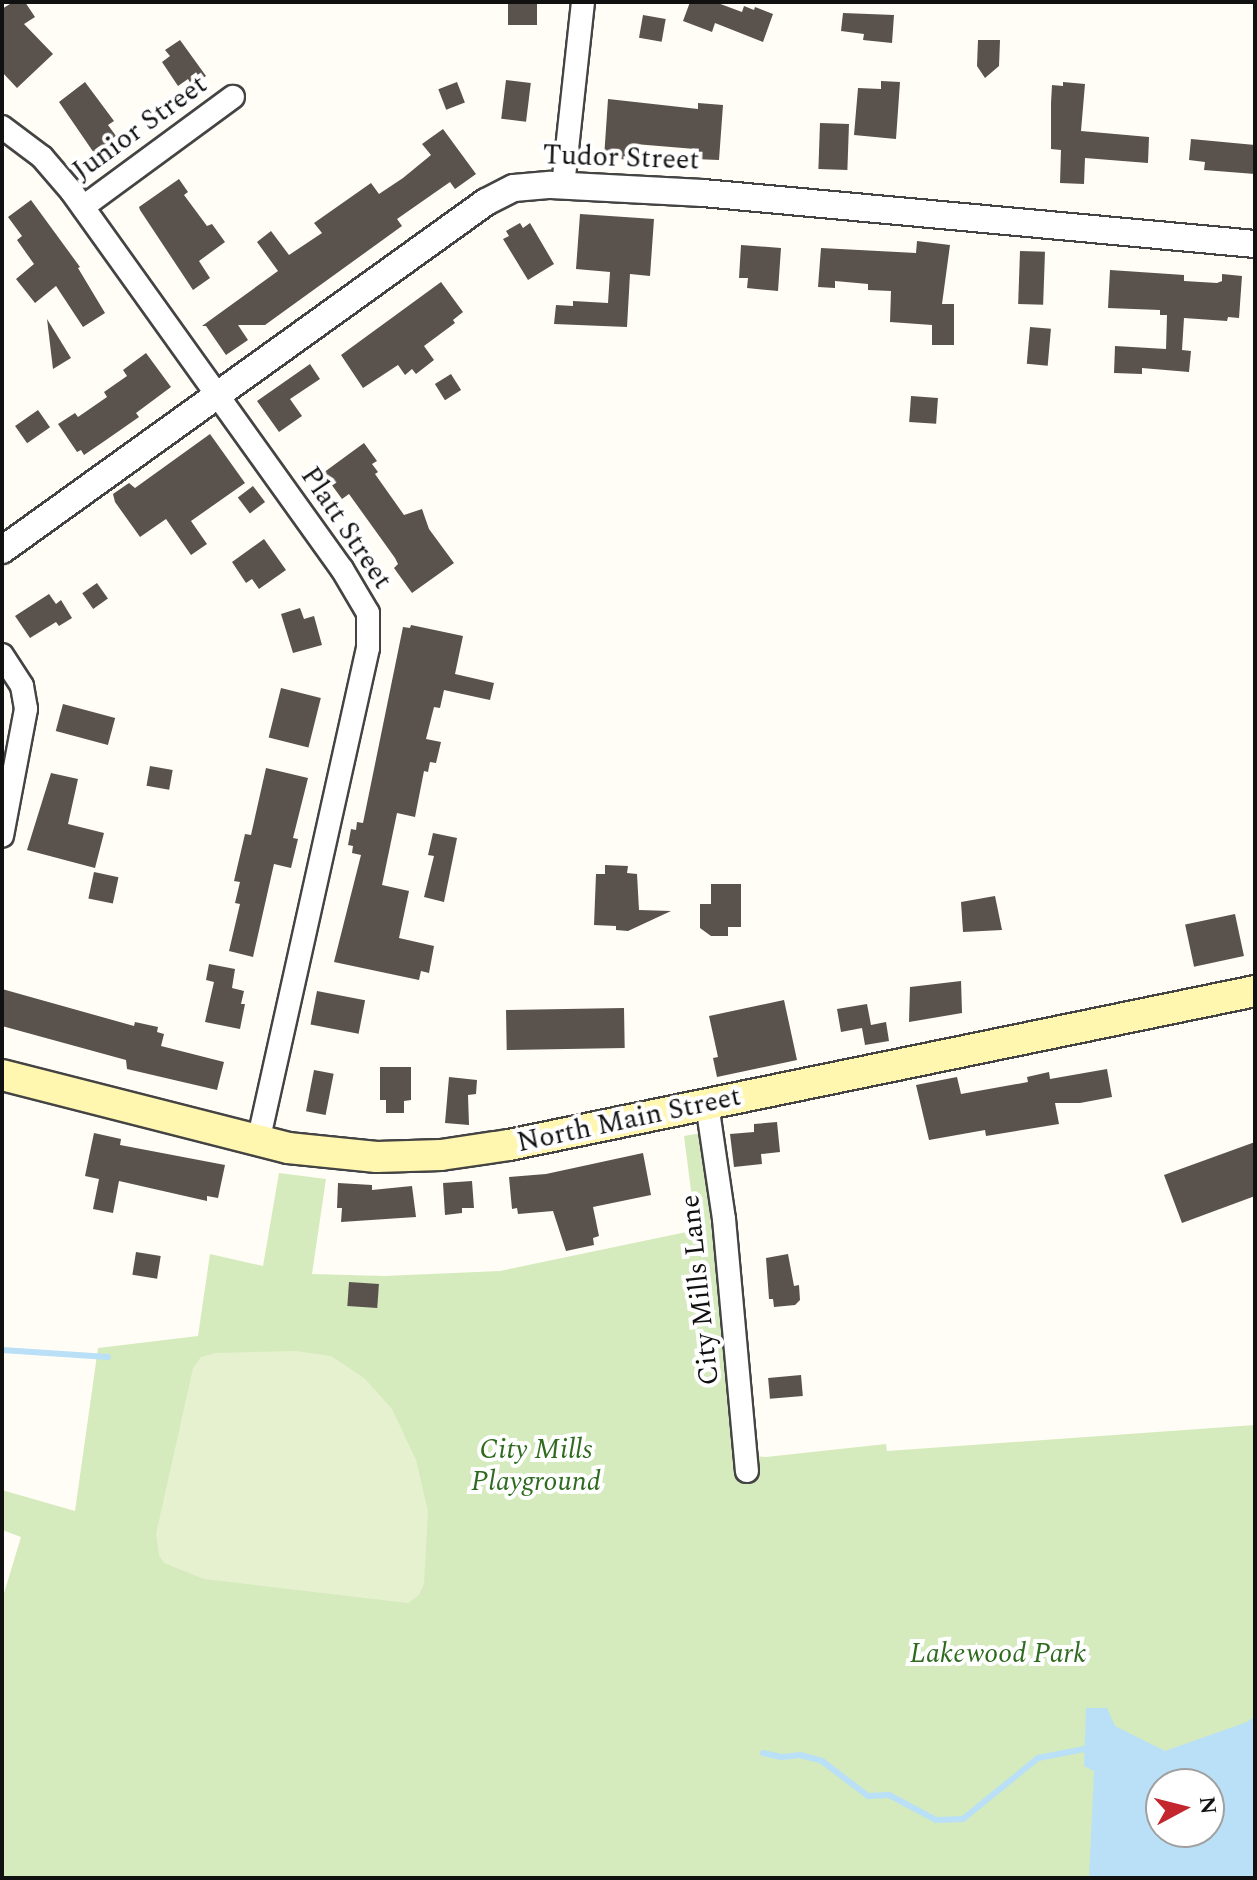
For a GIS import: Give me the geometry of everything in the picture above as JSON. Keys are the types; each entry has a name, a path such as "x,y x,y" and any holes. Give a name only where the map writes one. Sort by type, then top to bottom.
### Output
{"main road":[{"name":"North Main Street","path":"2,1075 258,1142 354,1155 441,1155 491,1149 1255,991"}],"street":[{"path":"563,186 583,2"},
{"name":"Junior Street","path":"83,207 233,97"},
{"name":"Platt Street","path":"2,127 50,164 83,207 359,593 370,625 365,663 258,1142"},
{"name":"Tudor Street","path":"2,550 494,196 525,186 703,193 1255,244"},
{"path":"2,655 22,686 26,709 2,836"},
{"name":"City Mills Lane","path":"707,1104 724,1219 747,1471"}],"green space":[{"name":"Lakewood Park","path":"701,1133 736,1455 766,1457 886,1444 887,1451 1255,1425 1255,1878 2,1878 2,1600 21,1537 2,1530 2,1490 75,1511 98,1348 198,1336 210,1254 263,1266 279,1173 326,1179 312,1274 384,1276 500,1271 696,1230 684,1136"},
{"path":"296,1351 331,1356 364,1378 392,1409 416,1460 428,1511 424,1584 419,1595 408,1603 204,1579 164,1563 159,1555 156,1534 193,1368 201,1357 215,1353"}],"water":[{"path":"1086,1708 1107,1708 1115,1726 1165,1751 1247,1722 1255,1716 1255,1878 1089,1878 1094,1771 1084,1766"}],"building":[{"path":"13,2 25,2 35,17 24,24 53,54 17,88 2,72 2,9"},
{"path":"508,2 537,2 537,25 508,25"},
{"path":"690,2 715,2 742,12 744,6 754,10 755,7 773,14 763,42 715,23 712,32 683,21"},
{"path":"843,13 894,15 892,43 863,40 864,34 841,31"},
{"path":"643,15 666,19 662,42 639,38"},
{"path":"180,40 206,76 192,86 188,79 178,86 162,62 170,56 165,50"},
{"path":"978,40 1000,40 999,66 985,78 977,66"},
{"path":"506,80 531,83 526,122 501,119"},
{"path":"881,81 900,82 896,139 854,135 858,88 881,89"},
{"path":"85,82 114,121 108,125 116,136 94,153 59,102"},
{"path":"457,82 465,103 446,110 438,89"},
{"path":"1063,82 1085,84 1081,131 1149,137 1148,163 1085,158 1084,184 1060,183 1061,150 1051,149 1051,103 1052,85 1063,86"},
{"path":"608,99 698,109 698,103 723,105 719,160 694,159 695,149 635,144 633,160 604,158"},
{"path":"820,123 849,124 847,170 818,169"},
{"path":"443,129 476,174 455,189 450,182 397,219 402,226 265,325 238,325 248,340 226,355 206,326 202,326 278,271 257,242 271,231 289,255 322,233 314,223 371,183 379,194 403,178 431,155 422,144"},
{"path":"1191,139 1255,145 1255,174 1204,170 1205,162 1189,160"},
{"path":"179,179 188,192 184,195 207,226 212,224 225,242 199,261 210,278 193,290 139,207"},
{"path":"31,200 80,267 105,313 83,327 56,286 35,303 16,279 34,264 17,240 22,236 8,217"},
{"path":"580,214 654,219 650,276 630,274 627,327 554,324 556,305 573,306 573,301 608,303 610,272 576,269"},
{"path":"520,223 523,228 530,223 554,264 528,280 503,239 509,236 506,231"},
{"path":"917,241 950,245 942,304 954,304 954,345 932,345 932,325 890,322 891,291 868,290 868,284 835,281 835,288 818,287 821,248 916,253"},
{"path":"741,245 781,248 778,291 747,288 748,278 739,278"},
{"path":"1020,251 1045,252 1043,305 1018,304"},
{"path":"1110,270 1184,275 1184,281 1217,283 1222,281 1222,274 1242,276 1239,318 1228,317 1227,321 1184,318 1182,350 1191,351 1189,372 1142,368 1142,374 1114,373 1115,346 1166,349 1167,315 1160,315 1160,310 1108,308"},
{"path":"441,282 463,312 453,320 455,323 424,346 434,360 416,374 412,369 405,375 398,365 363,388 341,355"},
{"path":"47,319 71,358 53,369"},
{"path":"1030,327 1051,329 1048,366 1027,364"},
{"path":"146,353 171,387 136,413 139,417 106,440 84,455 81,450 77,452 58,424 75,413 78,417 107,397 104,392 127,376 123,370"},
{"path":"310,364 320,379 290,399 302,416 279,432 257,401"},
{"path":"451,374 461,390 445,400 435,384"},
{"path":"911,396 938,398 936,424 909,422"},
{"path":"38,410 50,427 27,443 15,426"},
{"path":"210,434 245,483 191,521 207,544 191,555 166,519 140,537 115,502 113,494 129,483 135,488"},
{"path":"364,443 377,461 372,464 378,472 375,474 404,515 422,509 429,529 454,563 412,593 394,568 398,564 395,558 349,494 342,499 323,473"},
{"path":"253,486 265,502 250,513 238,497"},
{"path":"264,539 286,570 259,589 252,579 246,583 232,562"},
{"path":"97,583 108,599 93,609 82,593"},
{"path":"49,594 56,604 61,600 72,618 59,626 56,622 30,638 15,616"},
{"path":"300,608 304,619 314,616 322,645 293,653 281,614"},
{"path":"411,625 463,636 455,674 494,683 490,700 444,690 440,708 434,707 426,739 441,742 436,763 430,762 428,772 424,771 415,817 397,813 382,885 409,891 399,938 434,946 429,973 421,971 419,980 334,962 361,855 352,853 353,846 348,845 351,829 356,830 357,822 363,823 403,627 410,628"},
{"path":"281,688 321,698 308,747 269,737"},
{"path":"63,704 115,718 108,745 56,731"},
{"path":"150,766 173,770 169,790 147,786"},
{"path":"266,768 308,778 293,838 298,839 291,868 274,864 253,957 229,951 240,904 235,903 240,882 234,881 245,834 251,835"},
{"path":"51,773 78,779 68,824 104,833 95,868 27,850"},
{"path":"433,833 457,838 444,902 424,897 434,856 428,855"},
{"path":"605,865 628,866 627,873 637,874 639,910 671,911 628,931 616,930 616,926 594,925 596,874 605,874"},
{"path":"94,872 118,877 113,904 88,898"},
{"path":"711,884 741,884 741,927 728,927 728,936 711,936 700,928 700,904 711,904"},
{"path":"995,896 1002,930 963,932 961,902"},
{"path":"1235,914 1244,956 1194,967 1185,925"},
{"path":"209,964 235,969 232,988 244,991 240,1029 205,1022 214,982 206,980"},
{"path":"961,981 962,1013 909,1022 910,987"},
{"path":"2,989 134,1026 135,1022 158,1027 157,1032 164,1034 161,1046 224,1062 217,1090 127,1069 126,1060 2,1026"},
{"path":"317,991 365,1000 359,1034 311,1024"},
{"path":"784,1000 797,1060 717,1077 713,1058 718,1057 709,1016"},
{"path":"867,1004 871,1025 886,1022 889,1041 865,1045 862,1028 841,1032 837,1009"},
{"path":"624,1008 625,1048 507,1050 506,1010"},
{"path":"380,1067 411,1067 411,1100 404,1101 404,1113 386,1113 386,1100 380,1100"},
{"path":"1107,1069 1112,1097 1080,1103 1055,1103 1059,1124 986,1136 985,1130 929,1140 916,1085 957,1077 961,1094 1028,1082 1027,1077 1049,1072 1050,1079"},
{"path":"314,1070 334,1074 326,1115 306,1111"},
{"path":"449,1077 477,1080 476,1094 468,1095 469,1125 445,1123"},
{"path":"777,1122 780,1152 761,1154 762,1164 734,1167 730,1134 754,1132 754,1124"},
{"path":"94,1133 121,1139 120,1145 225,1165 218,1198 207,1196 207,1201 119,1181 113,1213 93,1209 99,1179 85,1176"},
{"path":"1255,1142 1255,1196 1182,1223 1164,1175"},
{"path":"643,1153 651,1195 593,1207 599,1236 593,1238 594,1245 566,1251 553,1211 518,1214 517,1208 512,1209 509,1177 546,1174"},
{"path":"472,1181 474,1208 462,1208 462,1213 445,1215 443,1183"},
{"path":"338,1183 372,1185 372,1190 412,1186 416,1217 341,1222 342,1208 337,1208"},
{"path":"136,1252 161,1256 157,1279 132,1275"},
{"path":"788,1254 794,1286 799,1285 800,1300 795,1305 774,1307 773,1299 769,1299 766,1258"},
{"path":"349,1282 379,1284 377,1308 347,1306"},
{"path":"801,1375 803,1396 770,1399 768,1378"}],"waterway":[{"path":"2,1350 108,1357"},
{"path":"763,1753 782,1757 800,1755 822,1761 868,1796 889,1795 936,1820 963,1819 1038,1758 1084,1749 1090,1751"}],"park label":[{"name":"City Mills Playground","path":"536,1466"}]}
